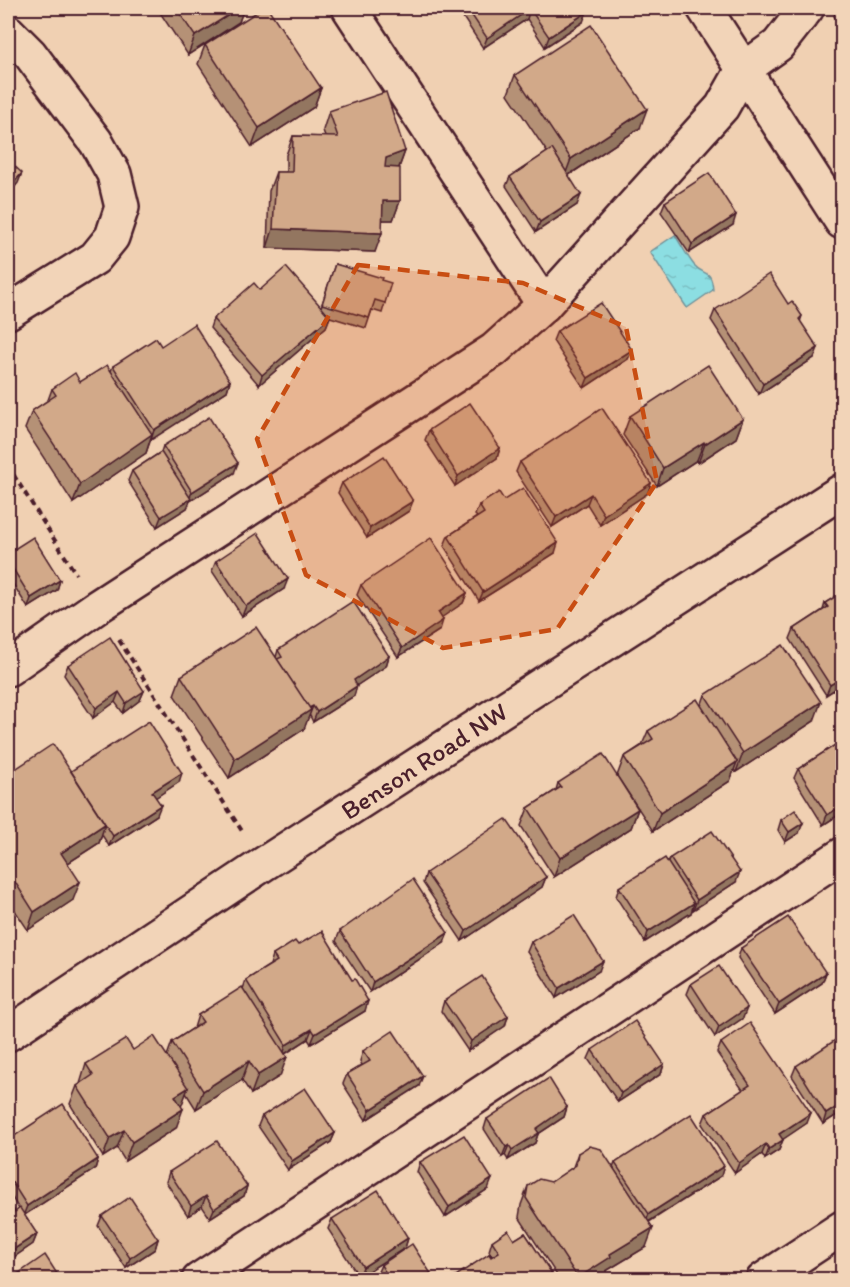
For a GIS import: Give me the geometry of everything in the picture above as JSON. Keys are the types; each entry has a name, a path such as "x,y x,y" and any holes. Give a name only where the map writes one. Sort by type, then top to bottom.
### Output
{"street":[{"path":"350,8 544,305"},
{"path":"704,8 843,222"},
{"path":"8,669 97,607 494,350 544,305 722,107 743,70 777,45 807,8"},
{"path":"8,32 30,54 96,142 114,174 122,207 112,237 94,258 8,312"},
{"name":"Benson Road NW","path":"8,1034 262,865 843,491"},
{"path":"199,1280 843,855"},
{"path":"763,1280 843,1228"}],"path":[{"path":"8,466 236,820 262,865"}],"highlighted area":[{"path":"358,265 523,283 626,327 657,482 557,629 443,648 306,575 257,439"}],"water":[{"path":"675,235 694,265 709,275 712,283 713,290 687,308 650,252"}],"building":[{"path":"176,8 240,8 195,36"},
{"path":"263,8 268,8 321,88 259,128 205,45"},
{"path":"467,8 583,8 587,12 549,37 530,9 487,38"},
{"path":"591,25 647,109 571,159 515,75"},
{"path":"386,92 405,151 386,158 385,167 400,168 400,201 383,201 382,233 273,229 276,172 292,172 293,136 338,137 329,111"},
{"path":"552,149 581,195 540,222 510,177"},
{"path":"8,160 22,173 8,189"},
{"path":"709,173 736,215 692,244 665,202"},
{"path":"335,264 382,278 381,280 391,283 385,303 375,300 369,318 322,304"},
{"path":"286,267 330,317 262,375 213,319 254,283 260,290"},
{"path":"769,274 788,304 792,301 802,316 799,319 818,348 763,384 715,310"},
{"path":"601,303 632,350 588,378 557,331"},
{"path":"194,324 230,381 154,430 113,366 156,338 161,346"},
{"path":"107,365 152,434 80,484 32,411 56,395 52,389 75,373 80,382"},
{"path":"708,365 743,419 663,468 630,416"},
{"path":"470,403 500,448 458,476 429,430"},
{"path":"602,408 651,483 604,515 591,494 556,517 520,462"},
{"path":"209,417 238,463 192,492 163,446"},
{"path":"161,452 191,499 161,517 132,471"},
{"path":"384,456 413,501 370,528 342,483"},
{"path":"523,488 558,543 483,592 448,536 484,513 479,505 499,492 504,500"},
{"path":"258,533 288,579 246,606 216,561"},
{"path":"33,537 60,580 31,598 8,561 8,553"},
{"path":"431,538 467,593 438,612 443,620 402,648 361,585"},
{"path":"843,592 843,677 830,685 794,629 828,607 825,603"},
{"path":"353,601 389,656 354,680 357,686 317,712 313,706 309,708 277,659 282,657 278,650"},
{"path":"256,627 311,710 235,759 181,676"},
{"path":"110,637 144,691 126,703 119,692 96,708 68,665"},
{"path":"783,645 821,702 743,753 705,695"},
{"path":"697,699 737,762 660,813 624,757 653,739 648,731"},
{"path":"149,721 182,773 152,792 161,805 113,836 71,771"},
{"path":"843,740 843,805 827,815 798,769"},
{"path":"53,744 105,824 61,853 80,882 34,912 8,871 8,810 15,805 8,794 8,774"},
{"path":"603,754 638,809 560,858 528,808 561,787 558,783"},
{"path":"795,810 803,823 789,832 781,820"},
{"path":"506,819 546,877 466,931 426,873"},
{"path":"712,831 740,872 697,900 670,858"},
{"path":"665,858 694,903 648,932 619,887"},
{"path":"413,879 448,933 373,982 340,931"},
{"path":"574,915 603,961 559,988 531,942"},
{"path":"788,917 826,973 779,1004 741,948"},
{"path":"322,931 352,980 355,979 368,1001 315,1034 312,1029 286,1045 246,980 277,961 273,955 295,941 298,945"},
{"path":"719,966 747,1008 719,1027 691,984"},
{"path":"482,976 508,1016 471,1041 444,1001"},
{"path":"242,987 287,1057 258,1075 249,1061 203,1091 172,1042 203,1022 198,1015"},
{"path":"635,1021 664,1064 621,1093 592,1050"},
{"path":"750,1023 811,1113 779,1134 783,1140 769,1149 766,1144 739,1163 706,1114 750,1085 721,1043"},
{"path":"393,1031 423,1076 370,1110 347,1074 370,1061 363,1051"},
{"path":"843,1035 843,1103 826,1114 796,1066"},
{"path":"154,1036 188,1088 175,1096 183,1109 132,1142 124,1130 110,1138 77,1086 93,1075 86,1064 126,1039 133,1050"},
{"path":"549,1078 567,1107 536,1129 539,1133 512,1150 509,1145 506,1147 487,1119"},
{"path":"305,1088 335,1133 292,1161 262,1116"},
{"path":"63,1104 98,1159 27,1206 8,1176 8,1140"},
{"path":"691,1114 724,1166 649,1214 615,1163"},
{"path":"464,1135 492,1179 449,1207 420,1162"},
{"path":"217,1141 247,1186 214,1209 206,1196 191,1206 169,1172"},
{"path":"589,1146 601,1149 653,1228 610,1254 611,1257 578,1278 526,1198 528,1186 539,1179 551,1182 576,1165 578,1153"},
{"path":"378,1190 408,1238 363,1267 332,1219"},
{"path":"130,1197 158,1239 130,1258 102,1216"},
{"path":"8,1201 15,1212 20,1208 37,1234 8,1253"},
{"path":"508,1230 514,1240 525,1233 556,1280 450,1280 489,1254 491,1257 499,1252 492,1241"},
{"path":"412,1244 435,1280 390,1280 381,1265"},
{"path":"45,1255 61,1280 9,1280"}]}
